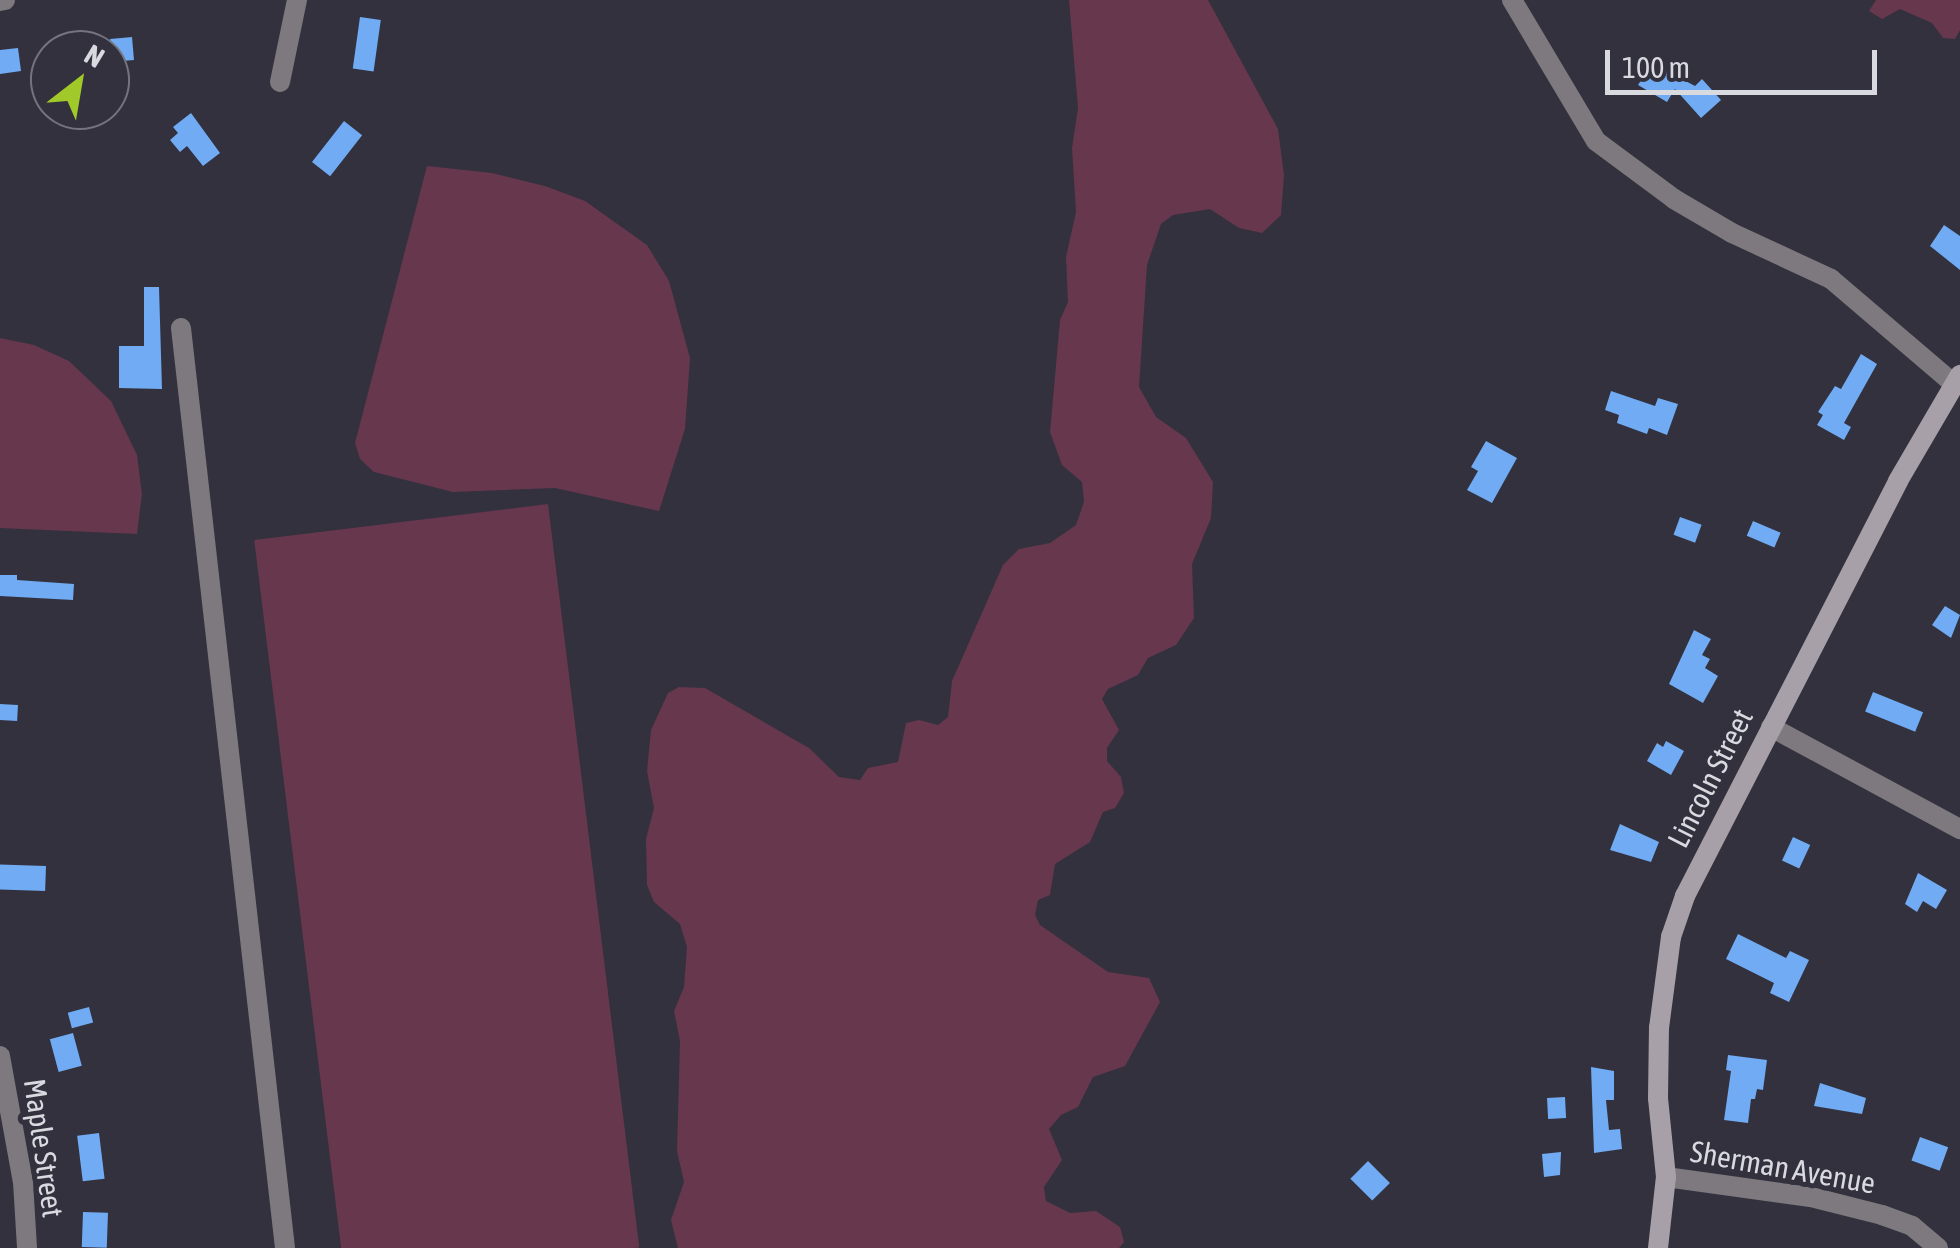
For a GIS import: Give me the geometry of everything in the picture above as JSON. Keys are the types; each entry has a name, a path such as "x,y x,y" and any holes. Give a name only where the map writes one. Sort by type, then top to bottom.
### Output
{"main road":[{"name":"Lincoln Street","path":"1658,1248 1666,1177 1658,1098 1659,1028 1672,937 1706,848 1957,380"}],"street":[{"path":"280,82 297,0"},
{"path":"1512,0 1596,141 1674,199 1732,234 1831,279 1957,380"},
{"path":"182,328 285,1248"},
{"path":"1771,727 1960,829"},
{"name":"Maple Street","path":"0,1056 23,1182 27,1248"},
{"name":"Sherman Avenue","path":"1666,1177 1812,1197 1882,1215 1912,1226 1938,1248"}],"shaded area":[{"path":"1069,0 1208,0 1278,129 1284,175 1281,215 1262,233 1239,228 1210,209 1173,215 1161,224 1147,265 1139,387 1156,417 1186,438 1213,482 1211,518 1192,564 1194,618 1176,645 1148,658 1138,675 1108,689 1102,699 1119,730 1107,748 1107,761 1121,777 1124,793 1115,808 1103,812 1090,842 1055,864 1050,895 1038,900 1035,915 1040,925 1108,972 1149,978 1160,1002 1125,1066 1093,1077 1078,1107 1061,1115 1049,1129 1062,1160 1044,1187 1046,1201 1070,1213 1096,1211 1120,1227 1124,1242 1119,1248 678,1248 671,1220 684,1182 677,1151 680,1041 674,1011 684,987 687,947 680,924 654,902 647,885 646,839 654,808 647,771 651,730 668,693 679,687 705,688 809,748 839,777 860,780 868,768 898,762 906,723 919,720 938,725 948,717 952,681 1003,565 1019,549 1050,543 1076,525 1084,502 1082,482 1062,465 1050,432 1060,320 1068,302 1066,257 1076,212 1072,148 1078,108"},
{"path":"1876,0 1960,0 1960,30 1955,39 1943,38 1932,23 1900,9 1882,19 1869,11"},
{"path":"427,166 492,173 545,186 585,201 647,245 669,281 690,358 685,429 659,511 555,488 453,492 374,472 360,459 355,443"},
{"path":"0,338 34,345 69,361 111,401 137,455 142,494 137,534 0,528"},
{"path":"548,504 639,1247 341,1248 254,540"}],"building":[{"path":"360,17 381,20 374,71 353,68"},
{"path":"130,37 132,37 134,60 130,60"},
{"path":"18,48 21,71 0,74 0,50"},
{"path":"1652,63 1695,86 1702,79 1721,100 1701,118 1675,89 1667,102 1638,85"},
{"path":"191,113 220,153 203,166 187,146 180,152 170,140 178,133 173,127"},
{"path":"344,121 362,135 330,176 312,162"},
{"path":"1944,225 1960,236 1960,270 1930,246"},
{"path":"144,287 159,287 162,389 119,388 119,346 144,346"},
{"path":"1861,354 1877,364 1844,423 1851,427 1844,440 1817,425 1823,415 1818,412 1835,386 1841,389"},
{"path":"1611,391 1655,406 1658,398 1678,404 1667,435 1649,428 1647,434 1617,423 1619,415 1605,410"},
{"path":"1486,441 1517,458 1492,503 1467,490 1478,471 1471,467"},
{"path":"1680,517 1702,525 1695,543 1674,535"},
{"path":"1753,521 1781,533 1774,547 1747,536"},
{"path":"0,575 74,584 73,600 0,596"},
{"path":"1945,606 1960,615 1951,638 1932,625"},
{"path":"1694,630 1711,639 1702,655 1710,659 1705,668 1718,676 1703,703 1669,684"},
{"path":"1873,692 1923,712 1915,732 1865,711"},
{"path":"0,704 18,705 17,721 0,720"},
{"path":"1666,741 1684,751 1671,775 1647,761 1657,743 1663,747"},
{"path":"1620,824 1659,842 1651,862 1610,850"},
{"path":"1793,837 1810,845 1799,869 1782,861"},
{"path":"0,864 46,866 45,891 0,889"},
{"path":"1918,873 1947,890 1936,909 1923,901 1917,912 1905,904"},
{"path":"1738,934 1786,958 1790,951 1809,960 1789,1002 1770,993 1774,983 1726,959"},
{"path":"89,1007 93,1022 72,1028 68,1013"},
{"path":"73,1033 82,1066 59,1072 50,1039"},
{"path":"1728,1055 1767,1060 1763,1090 1757,1089 1755,1099 1751,1099 1748,1123 1724,1120 1731,1071 1726,1070"},
{"path":"1591,1067 1614,1071 1614,1100 1606,1100 1609,1130 1620,1129 1622,1149 1594,1153"},
{"path":"1820,1083 1866,1098 1862,1114 1814,1106"},
{"path":"1565,1097 1566,1118 1548,1119 1547,1098"},
{"path":"99,1133 105,1179 83,1181 77,1136"},
{"path":"1920,1137 1948,1147 1940,1171 1911,1160"},
{"path":"1561,1152 1560,1175 1544,1177 1542,1154"},
{"path":"1368,1161 1390,1183 1372,1201 1350,1179"},
{"path":"83,1212 108,1213 107,1248 82,1247"}]}
